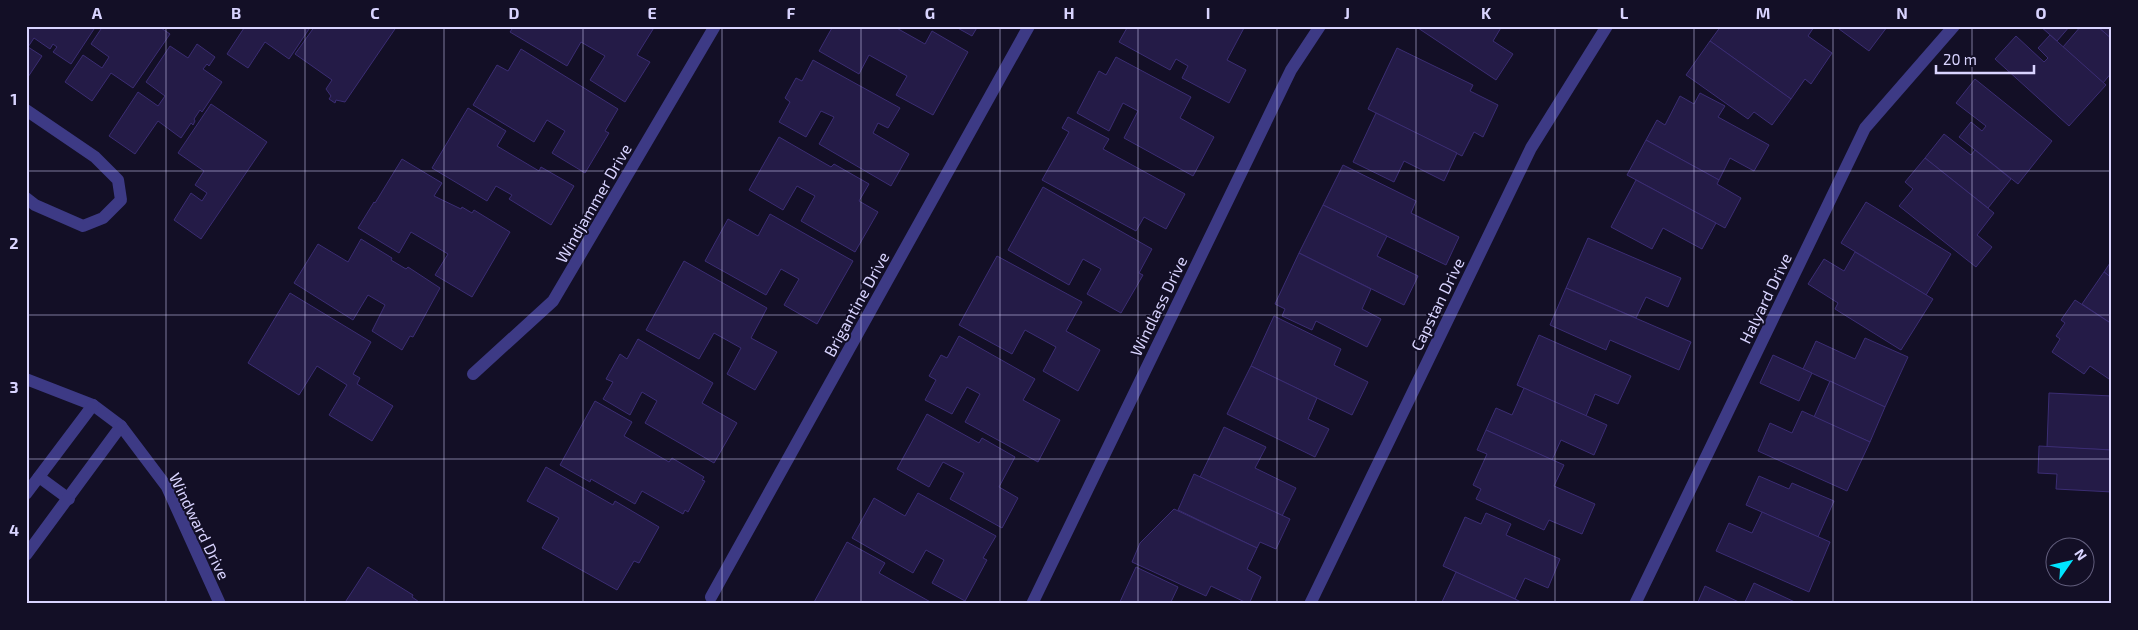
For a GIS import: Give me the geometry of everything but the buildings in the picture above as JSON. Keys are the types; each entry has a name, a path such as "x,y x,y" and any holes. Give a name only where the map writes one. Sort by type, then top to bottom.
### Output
{"street":[{"name":"Windjammer Drive","path":"473,374 554,302 715,26"},
{"name":"Brigantine Drive","path":"711,597 1028,26"},
{"name":"Windlass Drive","path":"1032,604 1291,70 1320,26"},
{"name":"Capstan Drive","path":"1310,604 1531,148 1607,26"},
{"name":"Halyard Drive","path":"1635,604 1864,128 1954,26"},
{"path":"26,110 95,156 118,180 121,200 103,218 83,226 36,205 26,198"},
{"name":"Windward Drive","path":"28,380 93,405 121,426 167,487 220,604"},
{"path":"26,494 93,405"},
{"path":"26,555 121,426"},
{"path":"39,477 69,499"}]}
